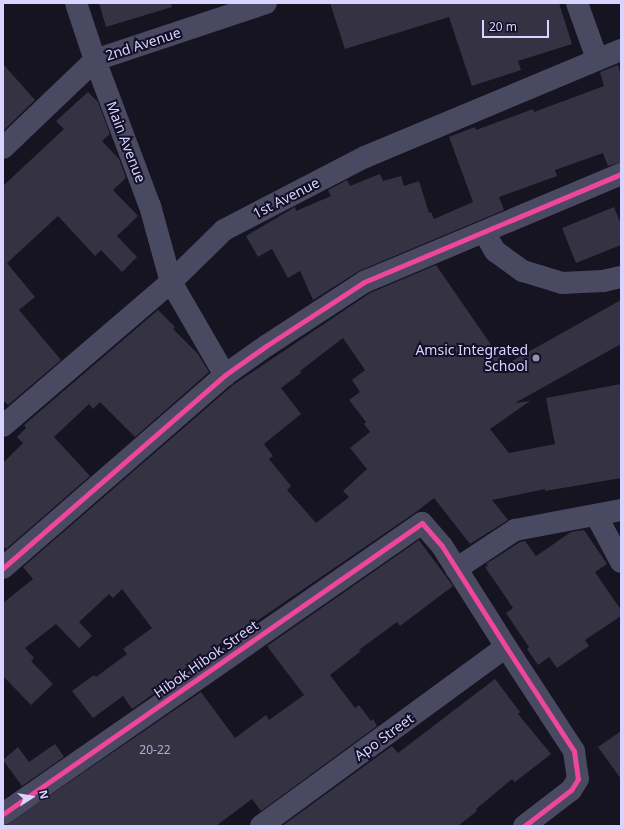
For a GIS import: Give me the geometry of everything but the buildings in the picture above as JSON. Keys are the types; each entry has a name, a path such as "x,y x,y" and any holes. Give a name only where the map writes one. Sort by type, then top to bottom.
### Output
{"street":[{"name":"Main Avenue","path":"76,3 95,60 150,206 171,282 225,375"},
{"name":"2nd Avenue","path":"3,148 95,60 266,3"},
{"path":"577,3 598,59"},
{"name":"1st Avenue","path":"3,426 171,282 224,230 365,157 621,50"},
{"path":"3,568 225,375 266,346 364,282 621,174"},
{"path":"484,232 495,251 523,271 562,283 603,281 621,277"},
{"path":"524,826 571,790 578,779 574,751 456,569 515,530 621,510"},
{"path":"596,515 621,562"},
{"name":"Hibok Hibok Street","path":"3,814 422,523 442,546 456,569"},
{"name":"Apo Street","path":"262,826 506,648"}],"cycle path":[{"path":"3,568 225,375 266,346 364,282 621,174"},
{"path":"3,814 422,523 442,546 574,751 578,779 571,790 524,826"}],"place":[{"name":"Amsic Integrated School","path":"536,358"}]}
